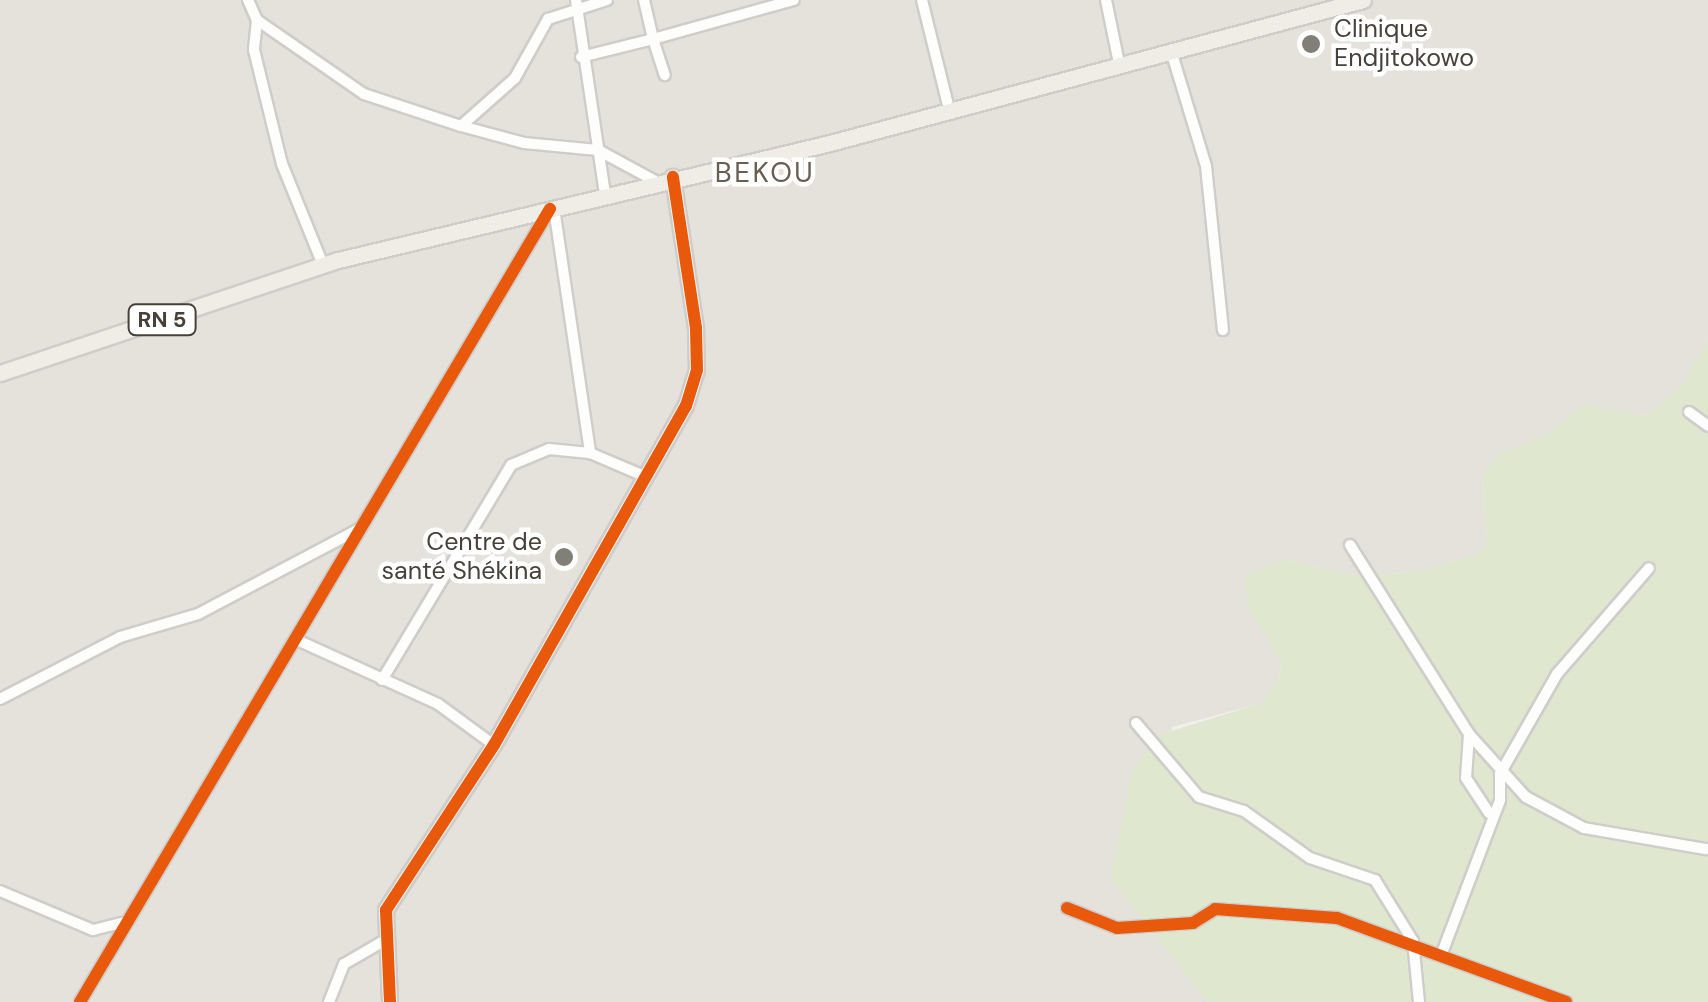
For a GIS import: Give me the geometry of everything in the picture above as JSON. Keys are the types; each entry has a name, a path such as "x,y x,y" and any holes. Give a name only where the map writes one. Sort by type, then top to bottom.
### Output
{"main road":[{"name":"RN 5","path":"0,373 324,265 665,179 950,113 1363,0"}],"street":[{"path":"248,0 257,20 254,50 282,164 324,265"},
{"path":"576,0 581,57 605,195"},
{"path":"461,126 515,78 538,28 607,0"},
{"path":"644,0 665,75"},
{"path":"581,57 794,0"},
{"path":"922,0 950,113"},
{"path":"1106,0 1120,68"},
{"path":"257,20 364,94 524,143 598,150 665,179 698,370 686,406 494,745 386,910 382,942 390,1002"},
{"path":"1172,54 1206,166 1223,330"},
{"path":"552,209 590,452"},
{"path":"80,1002 123,923 297,640 552,209"},
{"path":"1689,412 1708,426"},
{"path":"382,680 510,465 549,449 590,452 644,476"},
{"path":"0,700 120,637 198,614 364,526"},
{"path":"1350,545 1469,734 1500,774 1584,828 1706,849"},
{"path":"1442,953 1490,812 1500,800 1500,774 1557,674 1650,568"},
{"path":"297,640 468,720 494,745"},
{"path":"1136,723 1200,797 1244,811 1310,858 1375,880 1413,941 1420,1002"},
{"path":"1469,734 1466,778 1490,812"},
{"path":"0,891 94,930 123,923"},
{"path":"1067,908 1117,928 1193,923 1215,909 1337,918 1355,930 1413,941 1566,1002"},
{"path":"329,1002 344,964 382,942"}],"shaded area":[{"path":"0,0 1708,0 1708,339 1682,386 1647,416 1583,406 1541,438 1499,454 1482,478 1487,541 1477,554 1420,571 1358,577 1285,559 1248,607 1281,662 1279,678 1262,703 1172,727 1152,921 1208,1002 0,1002"}],"green space":[{"path":"1708,339 1708,1002 1208,1002 1111,879 1132,772 1159,735 1261,703 1279,678 1281,662 1248,607 1244,576 1285,559 1358,577 1420,571 1477,554 1487,541 1482,478 1499,453 1541,438 1584,405 1647,416 1682,386"}],"cycle path":[{"path":"390,1002 386,910 494,745 686,406 697,370 696,328 673,177"},
{"path":"80,1002 550,209"},
{"path":"1067,908 1117,928 1193,923 1215,909 1337,918 1566,1002"}],"place":[{"name":"Clinique Endjitokowo","path":"1311,44"},
{"name":"Centre de santé Shékina","path":"564,557"}],"district":[{"name":"BEKOU","path":"765,173"}]}
